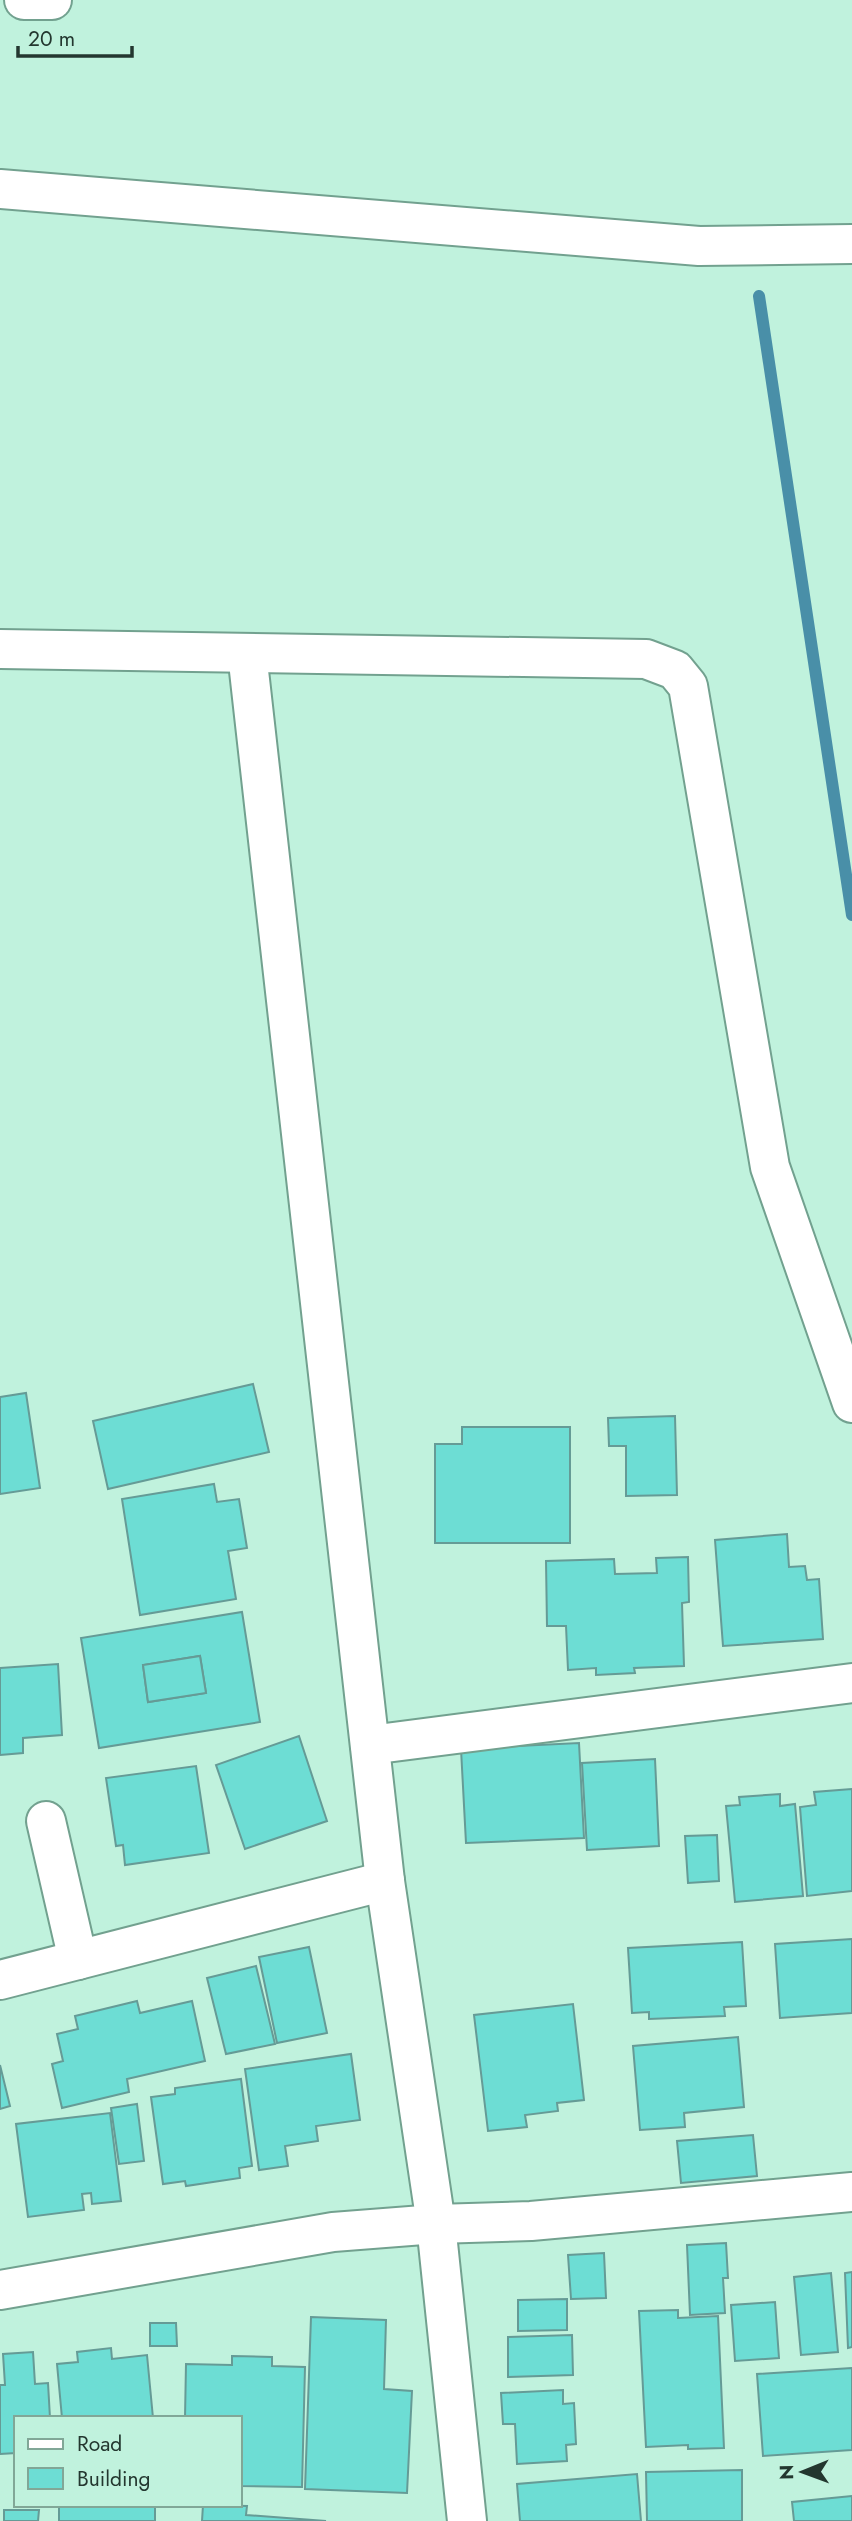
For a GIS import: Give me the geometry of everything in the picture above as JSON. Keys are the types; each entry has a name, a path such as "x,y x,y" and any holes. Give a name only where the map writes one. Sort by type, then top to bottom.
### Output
{"street":[{"path":"24,0 52,0"},
{"path":"0,189 699,246 852,244"},
{"path":"0,649 646,659 675,670 688,686 770,1167 852,1403"},
{"path":"247,653 385,1881 436,2224 467,2521"},
{"path":"370,1745 852,1683"},
{"path":"46,1821 78,1960"},
{"path":"0,1980 385,1881"},
{"path":"0,2290 333,2232 436,2224 531,2221 852,2192"}],"building":[{"path":"253,1384 269,1452 108,1489 93,1421"},
{"path":"26,1393 40,1488 0,1494 0,1397"},
{"path":"675,1416 677,1495 626,1496 626,1446 609,1446 608,1418"},
{"path":"462,1427 570,1427 570,1543 435,1543 435,1444 462,1444"},
{"path":"214,1484 217,1502 239,1499 247,1548 228,1551 236,1599 140,1615 122,1499"},
{"path":"787,1534 789,1567 805,1566 807,1580 819,1579 823,1639 723,1646 715,1540"},
{"path":"688,1557 689,1602 682,1603 684,1666 634,1668 635,1673 596,1675 596,1668 568,1670 566,1626 547,1626 546,1561 614,1559 615,1574 657,1573 656,1558"},
{"path":"242,1612 260,1722 99,1748 81,1638","holes":["200,1656 206,1693 148,1702 143,1665"]},
{"path":"200,1656 206,1693 148,1702 143,1665"},
{"path":"58,1664 62,1735 23,1738 23,1753 0,1755 0,1668"},
{"path":"299,1736 327,1821 245,1849 216,1765"},
{"path":"579,1743 584,1838 466,1843 461,1749"},
{"path":"655,1759 659,1846 587,1850 582,1763"},
{"path":"196,1766 209,1853 125,1865 123,1845 116,1846 106,1778"},
{"path":"852,1789 852,1891 807,1896 800,1807 816,1805 814,1792"},
{"path":"780,1794 780,1806 795,1804 803,1896 735,1902 726,1806 740,1805 739,1797"},
{"path":"717,1835 719,1881 688,1883 685,1836"},
{"path":"852,1939 852,2013 780,2018 775,1944"},
{"path":"742,1942 746,2006 724,2007 725,2016 649,2019 649,2012 632,2013 628,1948"},
{"path":"309,1947 327,2033 277,2043 259,1957"},
{"path":"256,1966 275,2044 226,2054 207,1978"},
{"path":"137,2001 140,2013 192,2001 205,2061 127,2079 129,2092 62,2108 52,2064 63,2061 57,2034 78,2029 75,2016"},
{"path":"573,2004 584,2100 557,2103 558,2111 525,2115 527,2127 488,2131 474,2015"},
{"path":"738,2037 744,2107 684,2113 685,2127 640,2130 633,2046"},
{"path":"351,2054 360,2120 316,2126 318,2141 285,2146 288,2166 259,2170 245,2069"},
{"path":"0,2065 10,2106 0,2109"},
{"path":"241,2079 252,2166 239,2168 240,2178 186,2186 185,2181 163,2184 151,2097 175,2094 175,2088"},
{"path":"137,2104 144,2161 119,2164 111,2108"},
{"path":"110,2113 121,2201 92,2204 91,2193 82,2194 84,2210 28,2217 16,2124"},
{"path":"753,2135 757,2176 681,2183 677,2141"},
{"path":"726,2243 728,2278 723,2278 725,2313 690,2315 687,2245"},
{"path":"604,2253 606,2298 571,2299 568,2255"},
{"path":"852,2272 852,2347 848,2348 845,2273"},
{"path":"831,2273 838,2352 801,2355 794,2277"},
{"path":"567,2299 567,2330 518,2331 518,2300"},
{"path":"775,2302 779,2358 735,2361 731,2305"},
{"path":"678,2310 678,2318 718,2316 724,2448 688,2449 688,2445 646,2447 639,2311"},
{"path":"311,2317 386,2320 384,2389 412,2391 407,2493 305,2489"},
{"path":"150,2323 176,2323 177,2346 150,2346"},
{"path":"572,2335 573,2375 508,2377 508,2337"},
{"path":"111,2348 112,2359 147,2355 153,2416 62,2416 57,2364 78,2362 77,2352"},
{"path":"33,2352 35,2384 48,2383 50,2416 14,2416 14,2453 0,2454 0,2385 5,2385 3,2354"},
{"path":"232,2356 272,2357 272,2366 305,2367 302,2487 242,2486 242,2416 185,2416 186,2364 232,2365"},
{"path":"852,2368 852,2450 763,2456 757,2374"},
{"path":"563,2390 563,2404 574,2403 576,2444 566,2445 567,2461 517,2464 515,2424 503,2424 501,2393"},
{"path":"742,2470 742,2521 647,2521 646,2472"},
{"path":"637,2474 641,2521 520,2521 517,2484"},
{"path":"852,2496 852,2521 794,2521 792,2502"},
{"path":"242,2506 247,2506 246,2515 326,2521 202,2521 203,2507"},
{"path":"59,2507 155,2507 155,2521 59,2521"},
{"path":"4,2510 39,2510 38,2521 4,2521"}],"waterway":[{"path":"759,296 852,915"}]}
